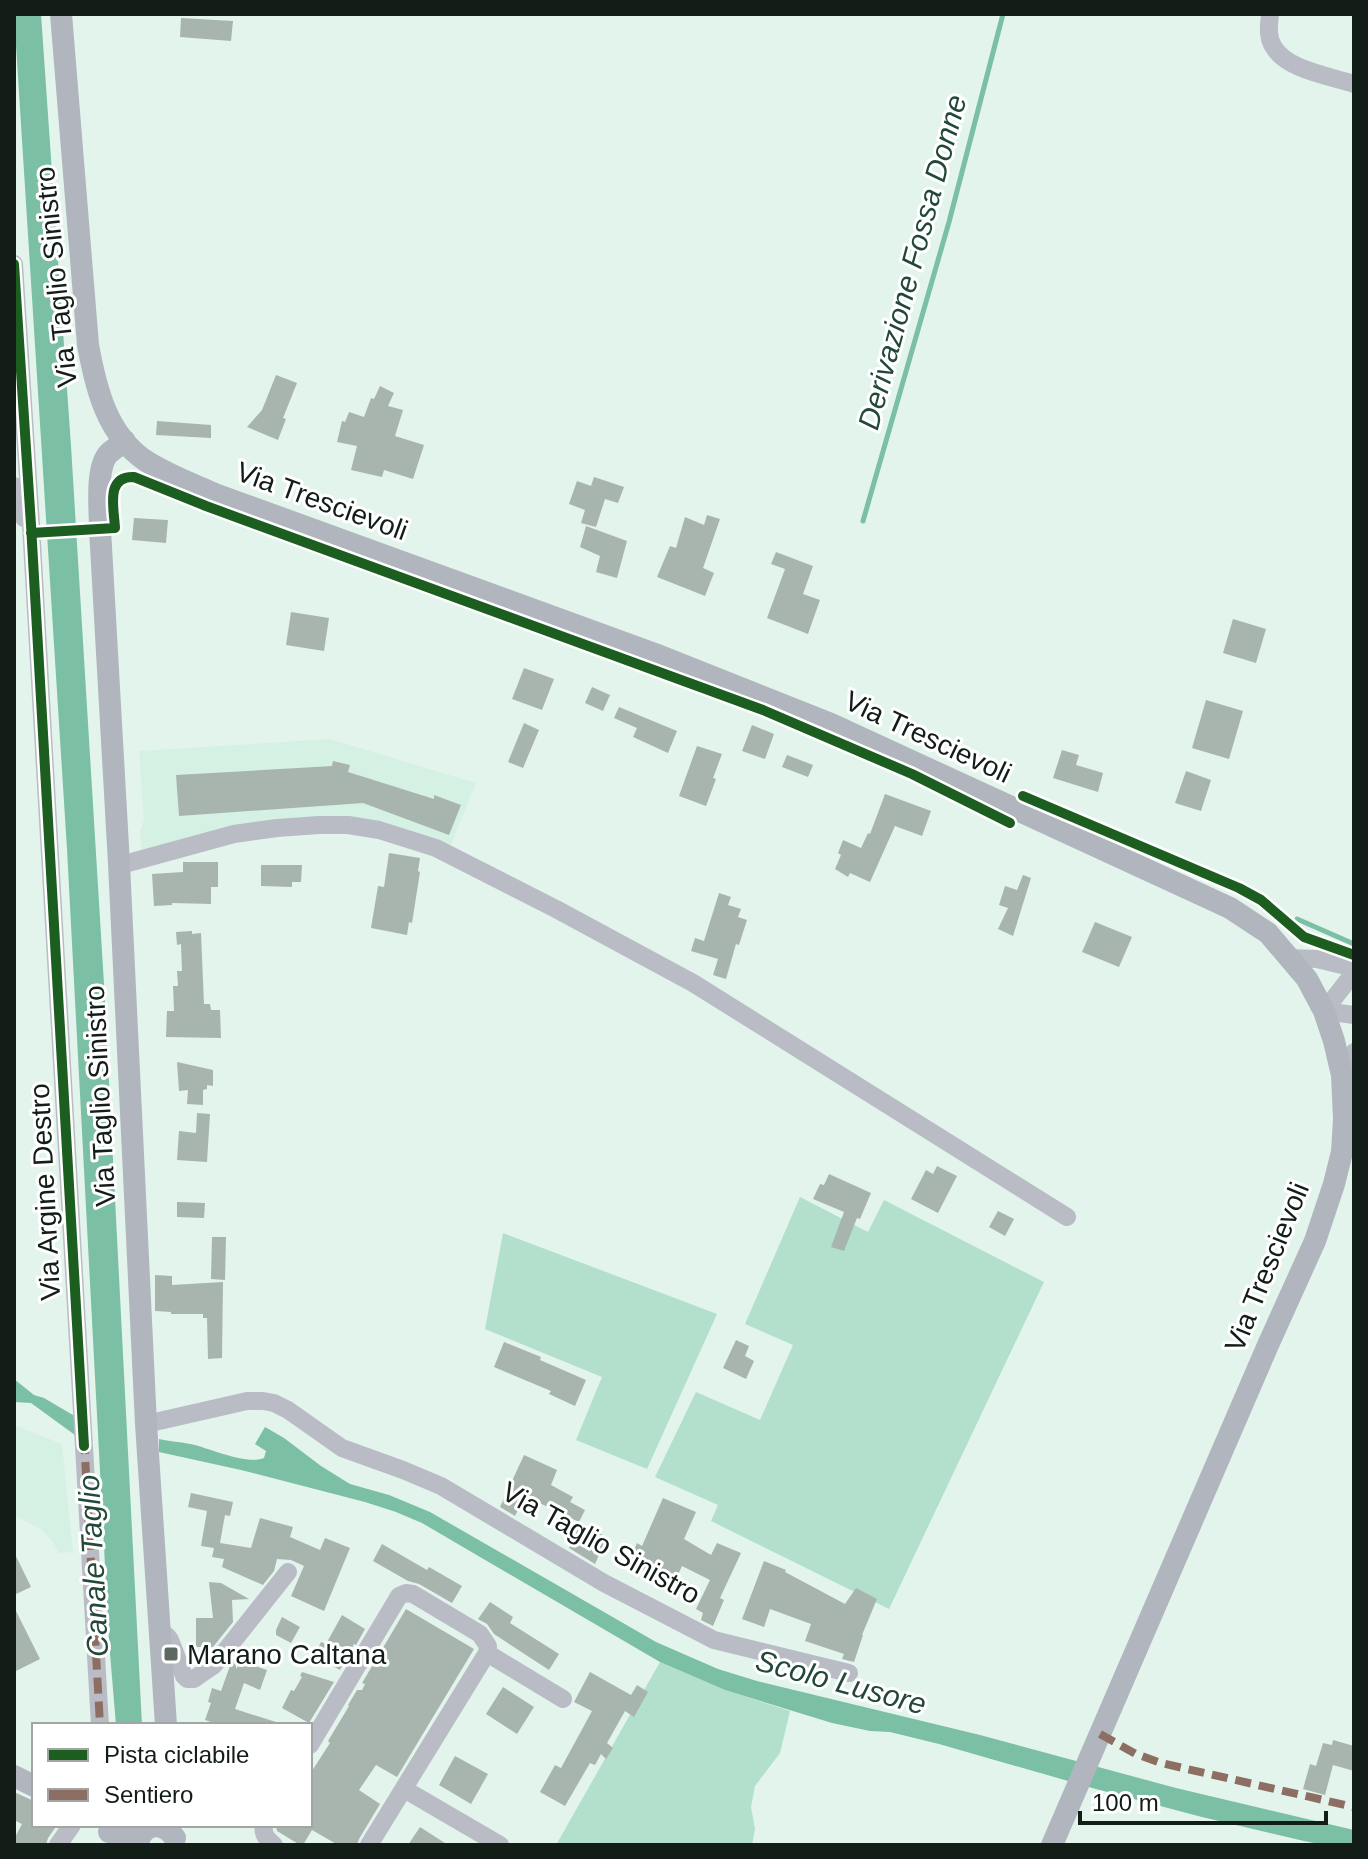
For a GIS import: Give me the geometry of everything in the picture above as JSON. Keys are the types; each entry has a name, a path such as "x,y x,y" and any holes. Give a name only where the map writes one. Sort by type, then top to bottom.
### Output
{"main road":[{"name":"Via Taglio Sinistro","path":"61,14 88,345 101,403 125,441 104,460 99,497 146,1424"},
{"name":"Via Trescievoli","path":"125,441 144,460 215,494 655,654 831,724 1230,908 1268,933 1307,979 1324,1011 1342,1075 1342,1152 1334,1184 1315,1241 1052,1845"},
{"path":"146,1424 166,1723"},
{"path":"14,1776 32,1785"},
{"path":"110,1834 158,1833"}],"street":[{"path":"1270,14 1268,31 1272,45 1281,57 1292,64 1354,84"},
{"name":"Via Argine Destro","path":"14,264 100,1723"},
{"path":"14,486 23,517 31,525"},
{"path":"119,864 234,834 319,825 348,825 379,830 436,848 693,983 1067,1217"},
{"path":"1290,958 1317,959 1354,968"},
{"path":"1324,1011 1349,979 1354,977"},
{"path":"1324,1011 1354,1015"},
{"path":"1342,1075 1354,1052"},
{"name":"Via Taglio Sinistro","path":"146,1424 247,1401 274,1403 342,1448 441,1486 604,1583 714,1640 849,1673"},
{"path":"161,1636 167,1636 170,1640 184,1676 194,1679 214,1665 288,1572"},
{"path":"312,1742 399,1596 413,1594 480,1634 488,1646 487,1653 369,1845"},
{"path":"487,1653 563,1699"},
{"path":"404,1789 500,1845"},
{"path":"58,1845 71,1827"},
{"path":"264,1827 266,1839 274,1845"}],"shaded area":[{"path":"14,14 41,14 104,984 142,1723 116,1723 67,849"},
{"path":"330,739 476,783 449,849 371,820 142,853 140,831 144,820 139,751"},
{"path":"800,1197 868,1232 884,1200 1044,1282 889,1609 711,1521 718,1505 655,1477 696,1392 760,1420 793,1345 745,1324"},
{"path":"503,1233 717,1314 647,1469 576,1440 602,1377 485,1329"},
{"path":"14,1379 34,1395 78,1418 75,1435 31,1403 14,1402"},
{"path":"14,1425 62,1444 73,1552 59,1553 42,1530 14,1515"},
{"path":"265,1427 350,1484 389,1495 430,1512 656,1642 718,1669 1176,1788 1354,1830 1354,1845 1324,1845 1202,1817 939,1744 832,1723 725,1690 660,1662 422,1523 396,1512 241,1470 159,1452 159,1439 257,1460 264,1458 266,1451 255,1444"},
{"path":"660,1662 725,1690 790,1711 780,1753 755,1786 751,1807 755,1829 752,1845 556,1845"}],"building":[{"path":"181,18 233,21 231,41 180,37"},
{"path":"276,375 297,383 278,440 247,427 262,410"},
{"path":"380,386 394,393 388,406 403,410 395,436 424,445 413,479 384,470 382,477 351,470 357,446 337,442 342,421 345,422 349,412 364,417 371,398 374,399"},
{"path":"157,421 211,425 211,438 156,435"},
{"path":"594,477 624,487 618,503 605,499 596,527 581,523 585,510 569,504 577,481 591,486"},
{"path":"707,515 720,519 703,568 714,573 705,596 657,577 670,546 676,548 685,517 704,525"},
{"path":"134,518 168,520 166,543 132,540"},
{"path":"586,526 627,541 617,578 596,572 600,556 580,547"},
{"path":"776,552 813,566 803,594 820,600 808,634 767,618 785,569 771,564"},
{"path":"291,612 329,618 324,651 286,645"},
{"path":"1233,619 1266,629 1256,663 1223,653"},
{"path":"524,668 554,679 542,710 512,699"},
{"path":"592,687 610,695 603,711 585,703"},
{"path":"1206,700 1243,711 1229,759 1192,748"},
{"path":"619,707 677,731 668,753 633,737 637,728 614,718"},
{"path":"524,723 539,730 523,768 508,762"},
{"path":"752,725 774,734 765,759 742,751"},
{"path":"697,746 722,754 706,806 679,796"},
{"path":"1062,750 1079,755 1076,765 1103,773 1098,792 1053,778"},
{"path":"787,755 813,765 808,777 782,767"},
{"path":"333,761 350,765 348,772 461,805 449,835 363,803 179,816 176,775 332,766"},
{"path":"1186,771 1211,780 1201,811 1175,803"},
{"path":"885,794 931,811 922,836 895,826 870,882 850,873 848,877 835,869 843,840 861,848 870,834"},
{"path":"389,853 420,858 412,923 409,922 407,935 371,928 378,886 384,887"},
{"path":"183,862 218,862 218,887 211,887 211,904 154,906 152,874 183,872"},
{"path":"261,865 302,865 301,882 292,882 292,887 261,886"},
{"path":"1023,875 1031,878 1013,936 998,929 1008,908 999,905 1005,886 1017,890"},
{"path":"719,893 731,897 728,905 741,909 738,917 747,920 726,979 713,975 718,959 691,951 695,938 704,941"},
{"path":"1095,922 1132,937 1119,967 1082,952"},
{"path":"192,931 192,934 201,933 204,1004 210,1004 211,1010 220,1010 221,1038 166,1037 167,1011 174,1011 173,986 178,986 177,971 182,971 181,944 177,945 176,932"},
{"path":"177,1062 213,1070 213,1086 207,1085 207,1089 203,1090 203,1105 187,1104 188,1090 179,1091"},
{"path":"197,1113 210,1114 207,1162 177,1160 179,1131 196,1133"},
{"path":"937,1166 957,1176 938,1213 911,1199 926,1170 933,1174"},
{"path":"829,1174 871,1193 844,1251 831,1247 844,1212 813,1199"},
{"path":"177,1202 205,1203 204,1218 177,1217"},
{"path":"998,1211 1014,1219 1005,1236 989,1227"},
{"path":"212,1237 226,1237 225,1280 211,1279"},
{"path":"155,1275 172,1276 172,1285 223,1282 222,1358 208,1359 207,1318 203,1318 203,1314 155,1311"},
{"path":"736,1340 749,1346 745,1356 754,1361 746,1379 723,1368"},
{"path":"504,1342 586,1380 575,1406 549,1394 551,1391 494,1367"},
{"path":"524,1455 557,1470 551,1485 573,1497 570,1502 585,1510 579,1522 525,1496 515,1516 500,1507"},
{"path":"191,1493 233,1502 230,1516 225,1515 220,1543 251,1548 260,1518 293,1527 290,1537 320,1550 325,1538 350,1548 324,1611 291,1596 304,1566 291,1560 277,1559 274,1571 263,1585 222,1567 224,1559 212,1557 214,1548 201,1546 207,1511 188,1507"},
{"path":"663,1498 696,1512 684,1539 711,1555 717,1543 741,1553 720,1598 724,1600 713,1626 701,1620 703,1613 696,1609 710,1580 682,1566 674,1584 628,1563 637,1543 642,1546"},
{"path":"580,1524 607,1537 595,1564 569,1548"},
{"path":"382,1544 462,1586 452,1603 373,1561"},
{"path":"14,1552 31,1587 14,1595"},
{"path":"764,1561 845,1604 856,1588 877,1599 854,1662 842,1659 844,1654 805,1641 811,1624 770,1609 764,1627 742,1619"},
{"path":"209,1582 221,1583 249,1599 232,1600 233,1622 213,1647 196,1647 196,1618 213,1618"},
{"path":"490,1602 513,1617 510,1623 559,1654 549,1670 494,1634 487,1624 478,1619"},
{"path":"14,1607 40,1659 14,1672"},
{"path":"406,1609 474,1649 397,1777 376,1765 359,1790 380,1804 357,1845 338,1845 312,1830 300,1845 277,1831 276,1827 312,1827 312,1771 357,1690 362,1690 365,1684 362,1683"},
{"path":"342,1615 365,1629 340,1670 314,1656 321,1642 326,1644"},
{"path":"282,1617 300,1627 291,1643 276,1635"},
{"path":"236,1657 236,1669 241,1661 267,1670 260,1690 244,1683 235,1709 276,1723 214,1723 205,1720 212,1688 221,1691"},
{"path":"302,1672 334,1682 309,1723 282,1708 302,1677"},
{"path":"590,1672 631,1695 637,1685 648,1692 634,1717 625,1711 607,1743 613,1748 606,1759 601,1754 595,1765 590,1763 565,1806 540,1792 555,1765 561,1768 592,1711 574,1702"},
{"path":"503,1687 534,1707 517,1734 486,1714"},
{"path":"1333,1740 1354,1746 1354,1771 1333,1765 1325,1795 1303,1789 1310,1764 1316,1766 1323,1743 1332,1745"},
{"path":"455,1756 488,1774 471,1804 439,1785"},
{"path":"14,1792 32,1800 32,1827 56,1827 46,1845 14,1845 22,1824 14,1820"},
{"path":"420,1827 448,1845 408,1845"}],"waterway":[{"name":"Derivazione Fossa Donne","path":"863,521 949,222 1003,14"},
{"name":"Derivazione Fossa Donne","path":"1297,919 1354,944"}],"marked path":[{"path":"84,1438 100,1723"},
{"path":"1100,1734 1136,1754 1161,1763 1354,1807"}],"cycle path":[{"path":"14,264 84,1446"},
{"path":"31,533 115,528 115,487 125,478 134,477 763,710 912,774 1010,823"},
{"path":"1023,796 1239,888 1261,900 1304,937 1354,955"}],"place":[{"name":"Marano Caltana","path":"171,1654"}],"water label":[{"name":"Canale Taglio","path":"93,1566"},
{"name":"Scolo Lusore","path":"841,1682"}]}
